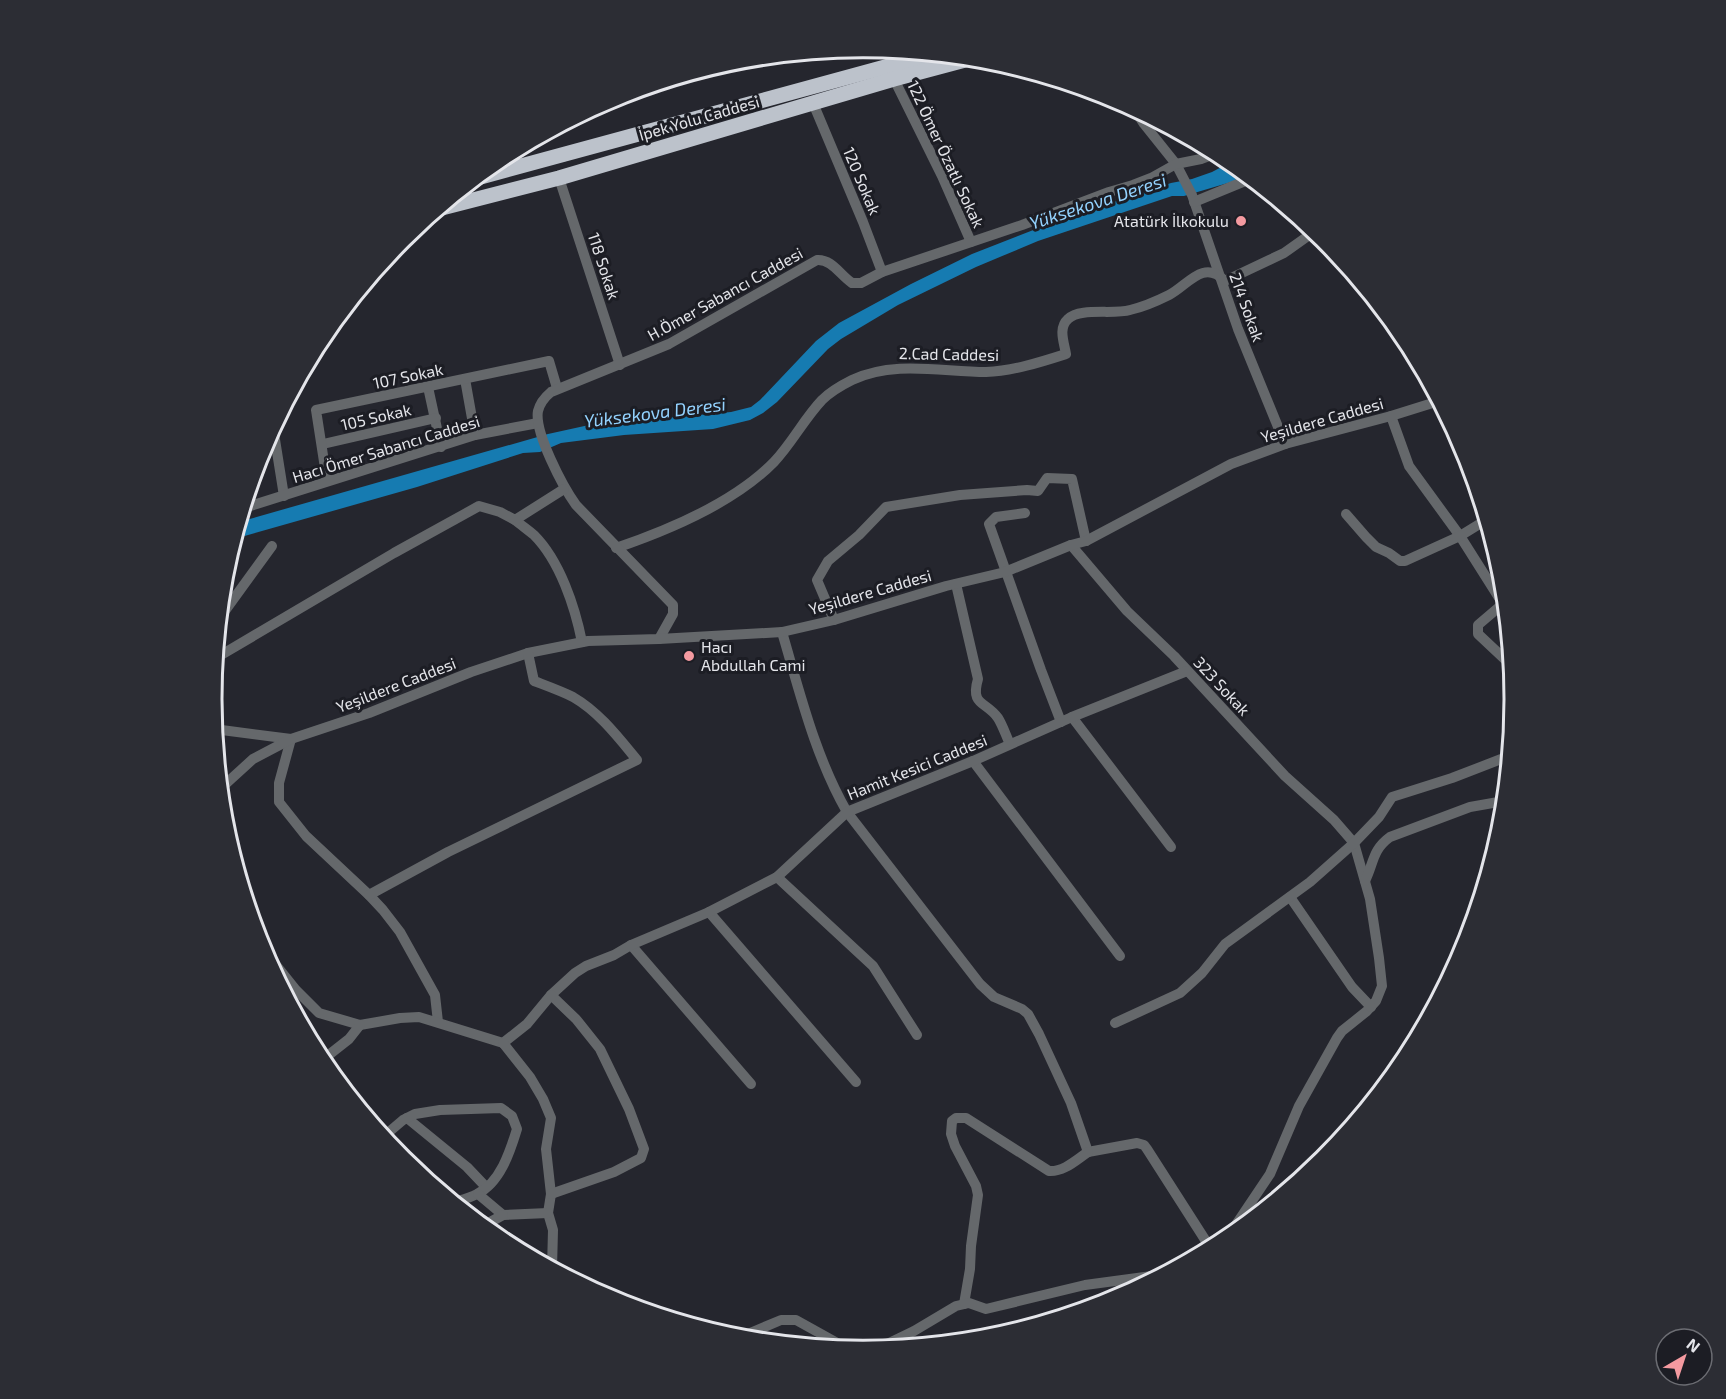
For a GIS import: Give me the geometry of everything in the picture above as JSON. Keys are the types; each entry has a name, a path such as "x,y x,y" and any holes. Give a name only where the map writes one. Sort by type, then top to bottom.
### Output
{"highway":[{"name":"İpek Yolu Caddesi","path":"501,171 904,60"},
{"name":"İpek Yolu Caddesi","path":"457,204 559,178 947,64"}],"street":[{"name":"122 Ömer Özatlı Sokak","path":"894,79 942,176 971,242"},
{"name":"120 Sokak","path":"813,103 882,272"},
{"name":"214 Sokak","path":"1144,124 1176,164 1184,178 1238,329 1285,444"},
{"name":"H.Ömer Sabancı Caddesi","path":"539,427 538,411 541,403 551,392 669,344 816,260 825,260 830,263 852,283 861,283 882,272 1133,185 1176,164 1205,158"},
{"name":"118 Sokak","path":"559,178 620,364"},
{"path":"1193,199 1240,182"},
{"name":"2.Cad Caddesi","path":"616,548 657,534 738,493 774,462 822,399 850,381 871,372 889,369 988,372 1010,369 1066,354 1061,331 1067,320 1078,313 1129,311 1171,294 1198,274 1205,272 1219,275 1224,280 1284,253 1306,237"},
{"name":"107 Sokak","path":"327,481 316,410 549,361 558,388"},
{"path":"465,379 476,435"},
{"path":"428,387 441,447"},
{"name":"Yeşildere Caddesi","path":"227,783 253,759 291,739 369,713 471,672 528,653 582,642 782,632 834,620 1005,572 1086,541 1231,464 1285,444 1431,403"},
{"path":"1391,416 1409,466 1494,588"},
{"name":"105 Sokak","path":"323,444 436,418"},
{"path":"539,427 564,489 589,521 673,605 673,614 659,639"},
{"name":"Hacı Ömer Sabancı Caddesi","path":"253,505 476,435 539,427"},
{"path":"276,444 284,496"},
{"path":"834,620 817,580 828,561 859,535 886,507 960,495 1038,491 1047,478 1072,479 1086,541"},
{"path":"515,520 564,489"},
{"path":"224,650 479,506 500,512 515,520 534,535 548,553 577,618 582,642"},
{"path":"1025,513 996,517 989,524 1005,572 1067,719 1171,847"},
{"path":"1346,514 1376,547 1400,561 1405,561 1460,536 1479,524"},
{"name":"323 Sokak","path":"1071,545 1127,611 1174,656 1285,776 1334,820 1354,843"},
{"path":"229,606 272,546"},
{"path":"956,584 978,679 975,687 976,696 979,703 998,718 1010,744"},
{"path":"1498,608 1478,625 1478,634 1503,657"},
{"path":"782,632 813,738 834,790 847,812 980,984 994,997 1028,1014 1071,1104 1088,1152"},
{"path":"369,895 448,852 637,760 605,723 583,704 534,681 528,653"},
{"name":"Hamit Kesici Caddesi","path":"503,1043 527,1024 551,995 575,973 631,945 709,912 777,877 847,812 1187,671"},
{"path":"223,730 291,739 279,783 279,802 306,836 369,895 400,932 435,995 438,1022"},
{"path":"1115,1023 1180,993 1202,973 1225,944 1310,882 1354,843 1378,817 1392,797 1501,759"},
{"path":"973,761 1120,956"},
{"path":"1365,881 1377,849 1390,837 1470,807 1496,802"},
{"path":"1242,1216 1270,1174 1299,1106 1337,1038 1342,1031 1371,1007 1382,986 1365,881 1354,843"},
{"path":"777,877 873,966 917,1035"},
{"path":"1290,897 1352,987 1371,1007"},
{"path":"709,912 856,1082"},
{"path":"631,945 751,1084"},
{"path":"285,976 319,1013 360,1025 419,1017 503,1043 530,1077 551,1118 546,1149 552,1260"},
{"path":"550,1194 614,1172 641,1158 644,1149 629,1108 600,1049 576,1019 551,995"},
{"path":"329,1055 349,1039 360,1025"},
{"path":"390,1132 416,1114 440,1110 501,1108 512,1116 517,1129 511,1149 497,1178 482,1190 462,1199"},
{"path":"407,1118 467,1167 482,1190 504,1215"},
{"path":"964,1304 978,1195 976,1186 951,1134 952,1121 956,1118 966,1118 1049,1171 1064,1168 1088,1152 1137,1143 1144,1145 1165,1174 1206,1241"},
{"path":"492,1221 504,1215 549,1213"},
{"path":"897,1339 956,1306 969,1303 986,1309 1085,1285 1139,1278"},
{"path":"755,1331 781,1320 796,1320 831,1339"}],"water":[{"path":"1220,168 1238,180 1184,196 1172,196 1038,241 976,267 898,305 828,349 777,402 750,420 713,429 624,435 561,443 540,452 523,453 417,487 243,536 248,519 548,434 589,425 731,412 751,407 816,341 839,323 911,284 972,254 1054,222 1171,183"}],"place":[{"name":"Atatürk İlkokulu","path":"1241,221"},
{"name":"Hacı Abdullah Cami","path":"689,656"}],"water label":[{"name":"Yüksekova Deresi","path":"1098,202"},
{"name":"Yüksekova Deresi","path":"655,413"}]}
